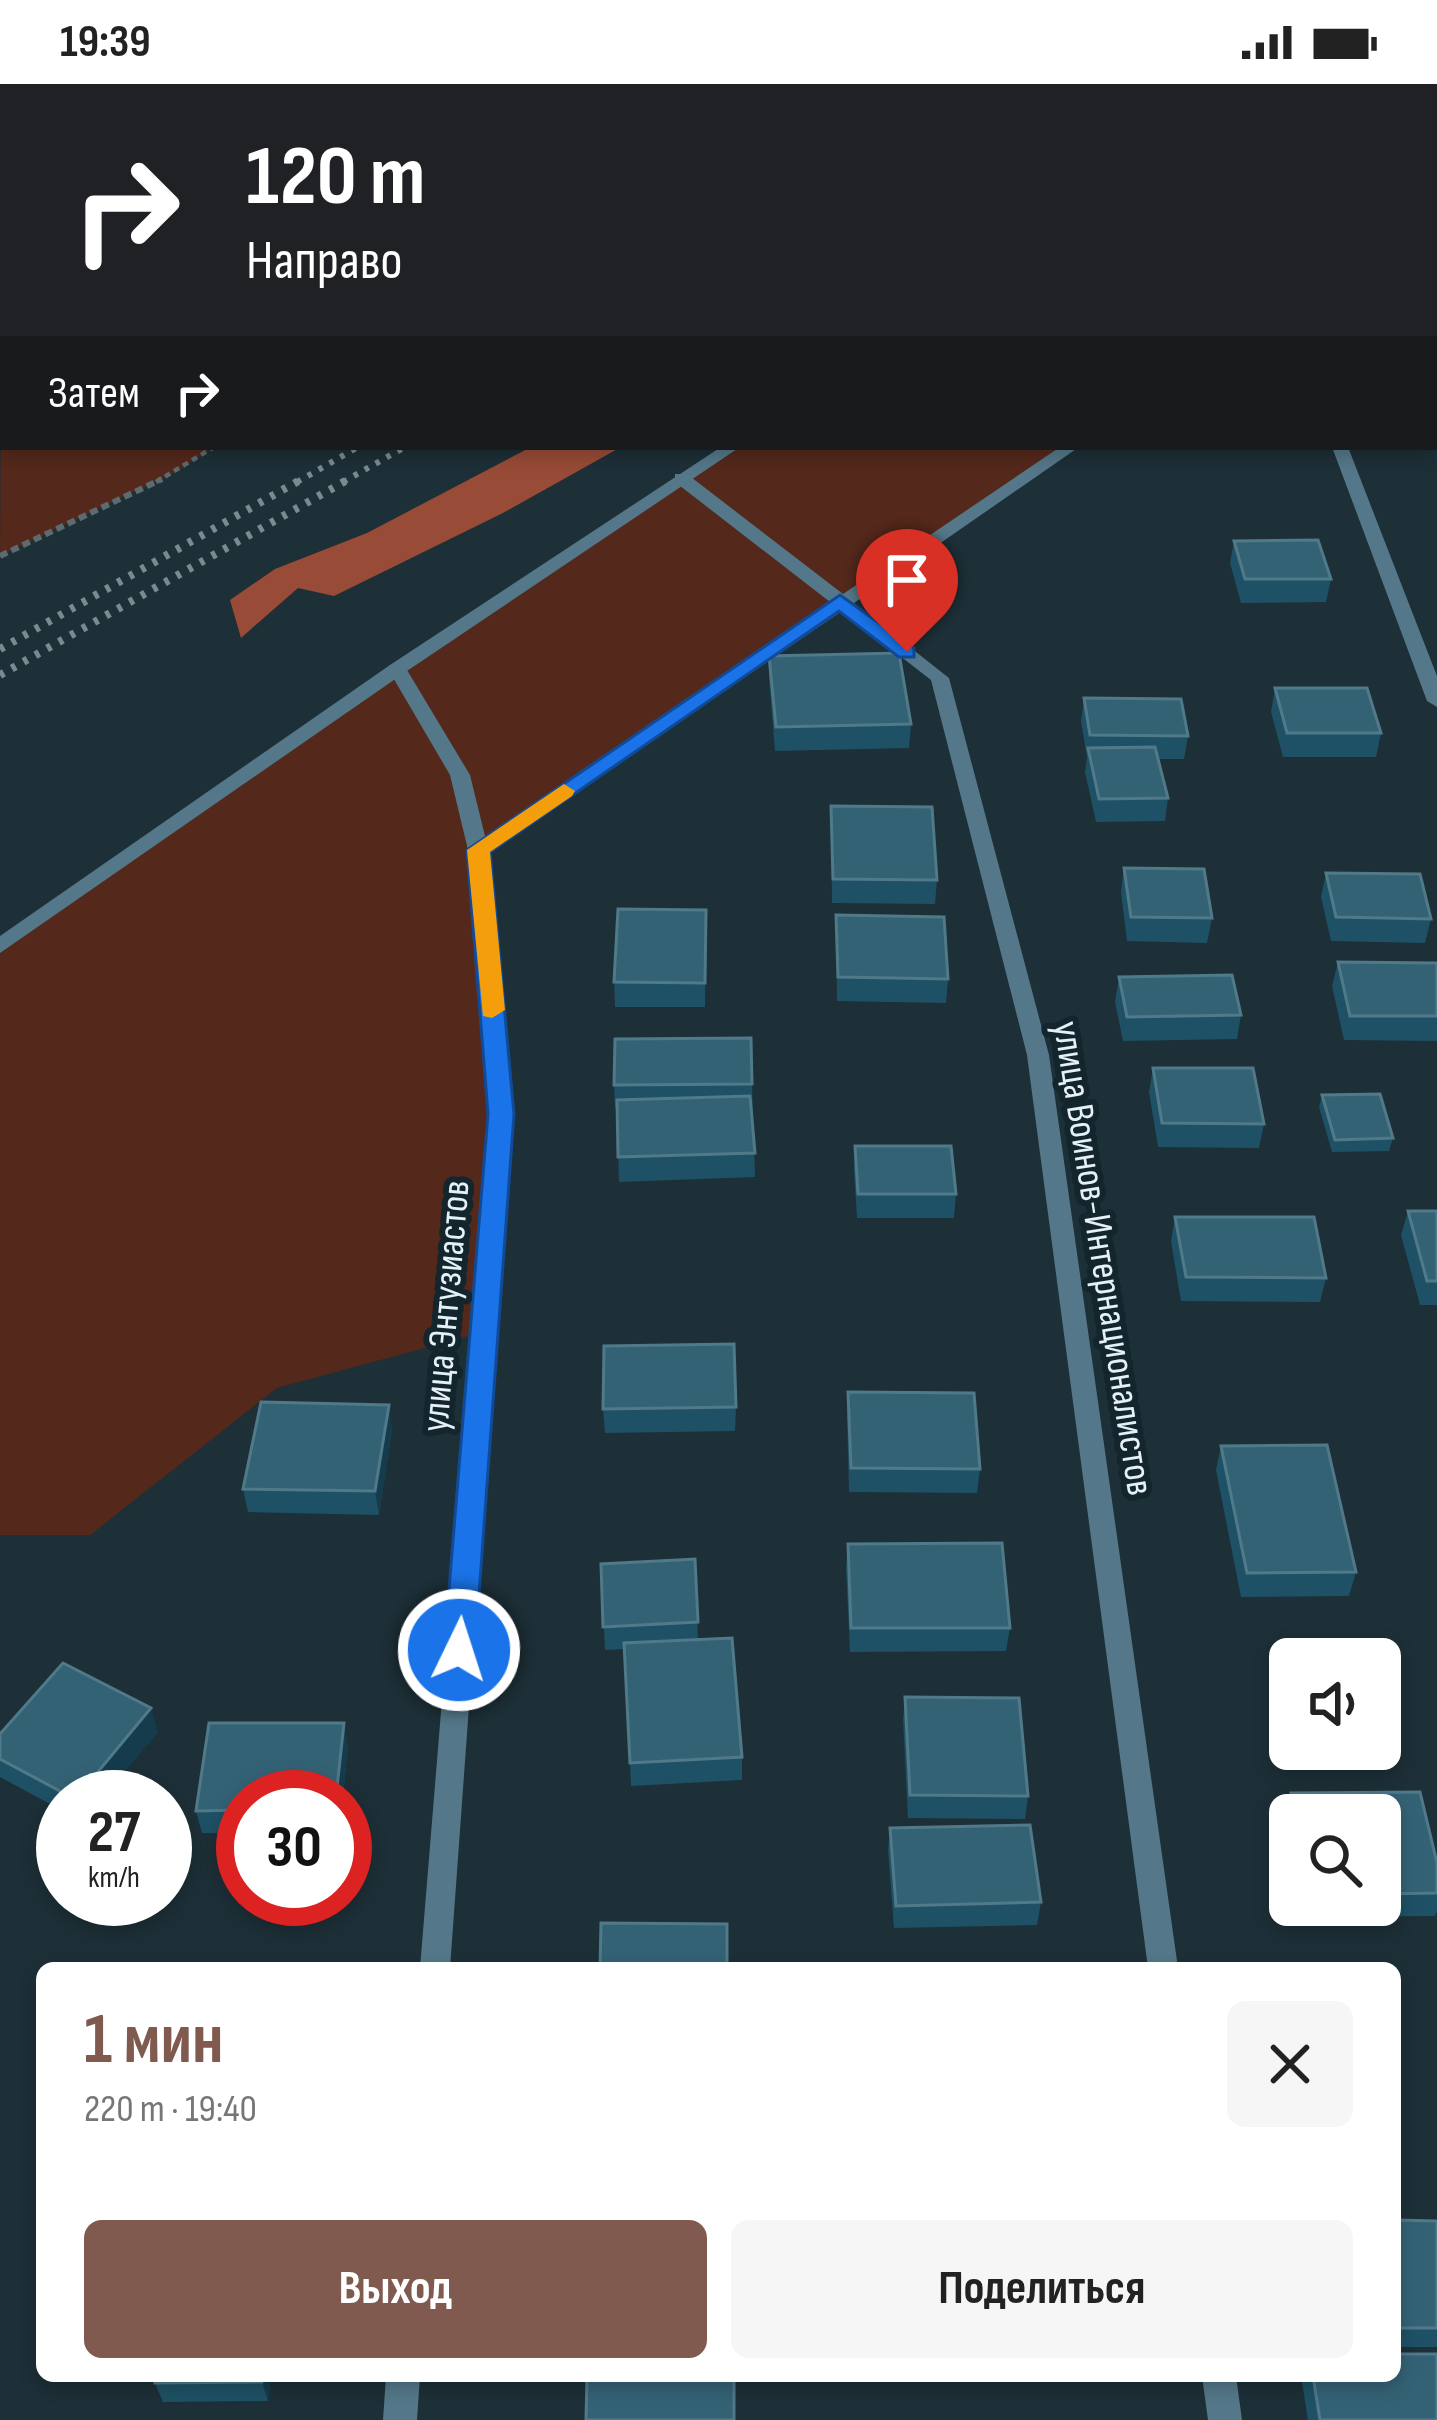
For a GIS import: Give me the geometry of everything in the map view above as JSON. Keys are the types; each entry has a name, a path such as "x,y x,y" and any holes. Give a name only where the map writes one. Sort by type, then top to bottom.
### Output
{"street":[{"path":"0,946 397,670 727,450"},
{"path":"478,850 1066,450"},
{"path":"1341,450 1437,701"},
{"name":"улица Воинов-Интернационалистов","path":"681,478 940,678 1038,1054 1162,1962"},
{"name":"улица Энтузиастов","path":"397,670 460,775 478,850 501,1114 435,1962"},
{"path":"400,2420 403,2382"},
{"path":"1220,2382 1225,2420"}],"path":[{"path":"0,556 178,471 210,450"}],"shaded area":[{"path":"1,450 210,450 178,471 0,556"},
{"path":"525,450 616,450 503,513 334,596 298,588 241,638 230,600 275,569 367,533"},
{"path":"728,450 1067,450 478,850 501,1114 484,1332 277,1388 90,1535 0,1535 0,947"}],"building":[{"path":"1318,540 1331,579 1245,579 1234,541"},
{"path":"899,653 911,724 776,727 769,656"},
{"path":"1275,688 1367,688 1381,733 1287,733"},
{"path":"1084,698 1181,699 1188,736 1090,735"},
{"path":"1155,747 1168,798 1099,799 1088,748"},
{"path":"831,806 932,807 937,880 833,879"},
{"path":"1124,868 1204,869 1212,918 1131,917"},
{"path":"1326,873 1420,874 1431,919 1336,917"},
{"path":"618,909 706,910 705,983 614,982"},
{"path":"836,915 944,917 948,979 838,977"},
{"path":"1338,962 1437,963 1437,1016 1350,1016"},
{"path":"1232,975 1241,1015 1127,1017 1119,977"},
{"path":"751,1038 752,1084 614,1085 615,1039"},
{"path":"1153,1068 1253,1068 1264,1124 1162,1123"},
{"path":"1380,1094 1393,1138 1335,1140 1322,1095"},
{"path":"750,1096 755,1153 618,1157 617,1100"},
{"path":"855,1146 951,1146 956,1194 858,1194"},
{"path":"1408,1211 1437,1211 1437,1281 1427,1281"},
{"path":"1175,1217 1314,1217 1326,1278 1186,1277"},
{"path":"734,1344 736,1407 603,1409 604,1346"},
{"path":"848,1392 974,1393 980,1469 851,1468"},
{"path":"261,1402 389,1405 375,1491 243,1489"},
{"path":"1327,1445 1356,1572 1247,1573 1221,1446"},
{"path":"1002,1543 1010,1628 851,1628 848,1544"},
{"path":"695,1559 698,1622 603,1627 601,1564"},
{"path":"732,1638 742,1757 630,1763 624,1643"},
{"path":"63,1663 151,1708 99,1770 36,1770 36,1778 0,1759 0,1734"},
{"path":"905,1697 1019,1698 1028,1796 910,1795"},
{"path":"209,1723 344,1723 339,1770 216,1770 216,1811 196,1811"},
{"path":"1420,1792 1437,1863 1437,1893 1401,1894 1401,1794 1291,1793"},
{"path":"1030,1825 1041,1902 896,1906 890,1828"},
{"path":"601,1923 727,1924 727,1962 600,1962"},
{"path":"1401,2220 1437,2221 1437,2328 1401,2328"},
{"path":"1401,2354 1437,2354 1437,2420 1320,2420 1314,2382 1401,2382"},
{"path":"587,2382 734,2382 734,2420 586,2420"}],"railway":[{"path":"297,482 353,450"},
{"path":"343,482 400,450"},
{"path":"0,649 302,479"},
{"path":"0,675 349,479"}],"slow traffic":[{"path":"492,1010 478,850 564,791"}],"route":[{"path":"459,1650 501,1114 478,850 840,601 907,652"}]}
